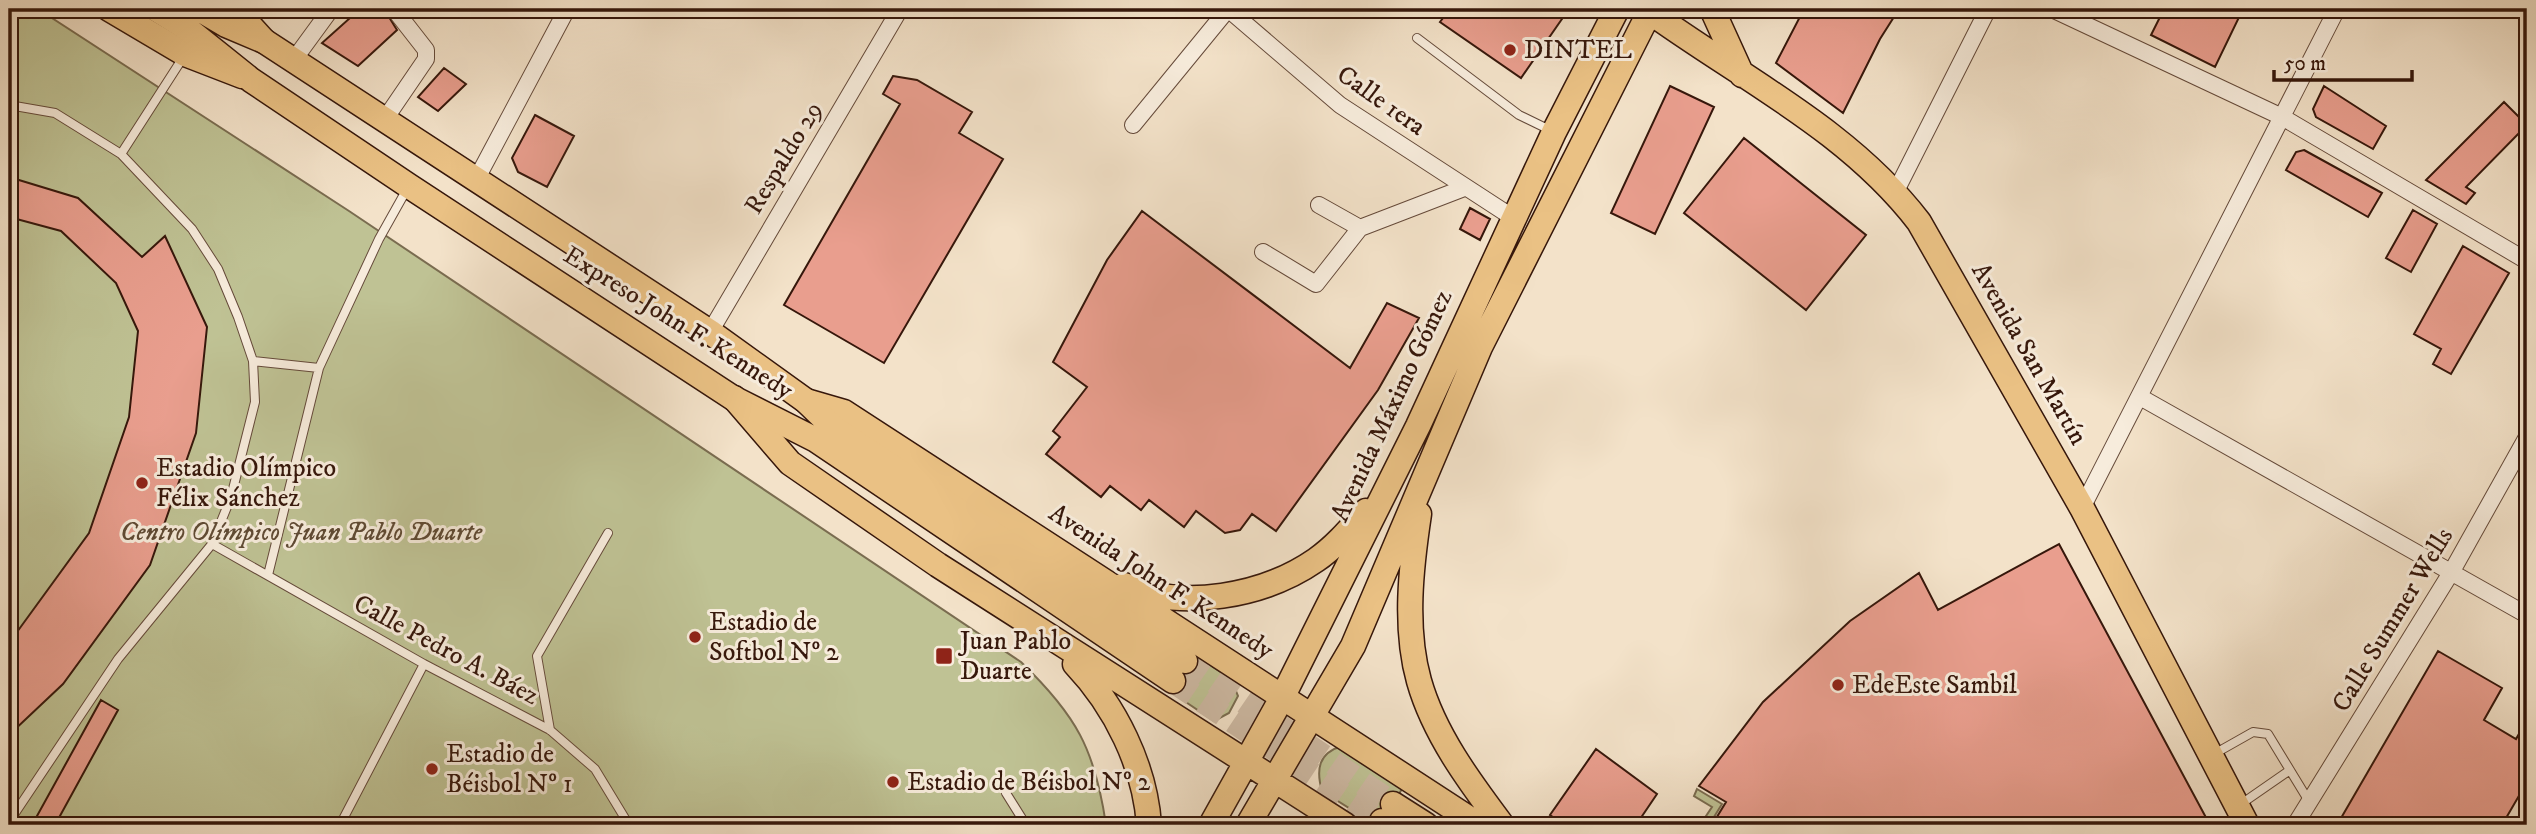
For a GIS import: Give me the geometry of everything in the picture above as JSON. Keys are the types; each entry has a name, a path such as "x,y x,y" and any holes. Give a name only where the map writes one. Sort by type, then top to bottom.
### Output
{"main road":[{"path":"109,9 185,54 251,80"},
{"name":"Expreso John F. Kennedy","path":"156,9 185,27 251,80 733,398 816,440 1179,671 835,429 806,401 710,332 383,122 264,41 226,25 199,9"},
{"path":"230,9 243,18 264,41"},
{"name":"Avenida Máximo Gómez","path":"1211,825 1283,696 1392,477 1554,132 1617,9"},
{"path":"1712,9 1742,75"},
{"path":"1248,825 1311,713 1353,646 1480,347 1649,10"},
{"name":"Avenida San Martín","path":"1649,10 1854,152 1896,191 1919,222 2082,508 2242,816"},
{"path":"733,398 790,463 1272,782 1345,825"},
{"name":"Avenida John F. Kennedy","path":"806,401 844,412 1311,713 1479,825"},
{"path":"1075,562 1132,589 1174,597 1208,598 1272,584 1315,561 1338,541 1392,477"},
{"path":"1425,479 1410,602 1419,681 1454,756 1502,825"},
{"path":"1048,635 1093,682 1119,723 1139,775 1149,825"},
{"path":"1388,817 1426,825"}],"street":[{"path":"293,61 331,9"},
{"path":"383,122 426,59 426,50 394,9"},
{"path":"476,180 567,9"},
{"name":"Respaldo 29","path":"710,332 900,9"},
{"path":"1133,125 1228,9"},
{"name":"Calle 1era","path":"1228,9 1340,105 1515,219"},
{"path":"1896,191 1988,9"},
{"path":"2052,9 2282,117 2527,261"},
{"path":"2082,508 2337,9"},
{"path":"1263,252 1311,284 1320,282 1360,228 1464,188"},
{"path":"1319,205 1360,228"},
{"path":"2140,397 2527,615"},
{"name":"Calle Summer Wells","path":"2295,825 2452,571 2527,437"}],"lane":[{"path":"1417,38 1519,115 1554,132"},
{"path":"121,153 185,54"},
{"path":"9,105 55,113 121,153 192,229 218,269 253,361 255,402 231,498 212,544 118,659 9,822"},
{"path":"268,575 319,368 379,239 409,186"},
{"path":"253,361 319,368"},
{"path":"550,730 537,656 608,533"},
{"name":"Calle Pedro A. Báez","path":"212,544 424,664 550,730 595,769 629,825"},
{"path":"340,825 424,664"},
{"path":"2212,756 2253,732 2268,734 2310,803"},
{"path":"2242,816 2291,770"},
{"path":"1006,793 1026,825"}],"green space":[{"name":"Centro Olímpico Juan Pablo Duarte","path":"9,9 38,9 349,211 1021,662 1056,699 1080,735 1096,775 1106,825 9,825"},
{"path":"1195,655 1231,679 1238,696 1229,713 1214,721 1171,692"},
{"path":"1342,746 1403,787 1381,825 1376,825 1322,791 1319,776 1321,763 1328,753"},
{"path":"1697,789 1722,804 1709,825 1700,825 1712,807 1694,796"}],"building":[{"path":"360,9 384,9 397,30 358,66 322,43"},
{"name":"DINTEL","path":"1450,9 1554,9 1564,16 1521,78 1440,22"},
{"path":"1804,9 1899,9 1880,39 1843,113 1776,63"},
{"path":"2164,9 2243,9 2215,67 2151,35"},
{"path":"444,68 466,84 438,111 418,97"},
{"path":"893,76 917,80 972,112 959,133 1003,159 884,363 784,305 900,104 883,94"},
{"path":"1670,86 1714,107 1655,234 1611,213"},
{"path":"2324,86 2386,126 2373,149 2316,117 2313,109"},
{"path":"2504,102 2527,125 2466,187 2475,193 2466,204 2426,180"},
{"path":"535,115 574,136 547,187 518,172 512,158"},
{"path":"1744,138 1866,235 1806,310 1684,213"},
{"path":"2304,150 2382,193 2368,217 2286,170 2296,152"},
{"name":"Estadio Olímpico Félix Sánchez","path":"9,177 78,198 142,257 165,236 207,327 196,433 150,565 63,684 9,735 9,643 89,533 129,417 138,331 116,283 61,231 9,217"},
{"path":"1470,208 1490,219 1480,240 1460,229"},
{"path":"2413,210 2437,224 2411,272 2386,258"},
{"path":"1142,211 1350,368 1387,303 1419,318 1378,390 1276,531 1252,514 1240,530 1225,533 1196,511 1184,527 1149,500 1141,510 1110,486 1101,497 1046,454 1060,437 1053,431 1087,387 1053,362 1107,260"},
{"path":"2463,246 2509,273 2451,374 2433,364 2441,349 2414,334"},
{"path":"2059,544 2210,825 1712,825 1726,802 1699,786 1763,702 1850,621 1919,573 1938,610"},
{"path":"2438,651 2502,688 2484,720 2516,739 2527,720 2527,782 2502,825 2337,825"},
{"path":"101,700 118,710 55,825 32,825"},
{"path":"1596,749 1657,794 1636,825 1564,825 1550,815"}],"tunnel":[{"path":"1185,661 1393,804"},
{"path":"1173,681 1382,821"}],"place":[{"name":"DINTEL","path":"1510,50"},
{"name":"Estadio Olímpico Félix Sánchez","path":"142,483"},
{"name":"Estadio de Softbol Nº 2","path":"695,637"},
{"name":"Juan Pablo Duarte","path":"944,656"},
{"name":"EdeEste Sambil","path":"1838,685"},
{"name":"Estadio de Béisbol Nº 1","path":"432,769"},
{"name":"Estadio de Béisbol Nº 2","path":"893,782"}]}
